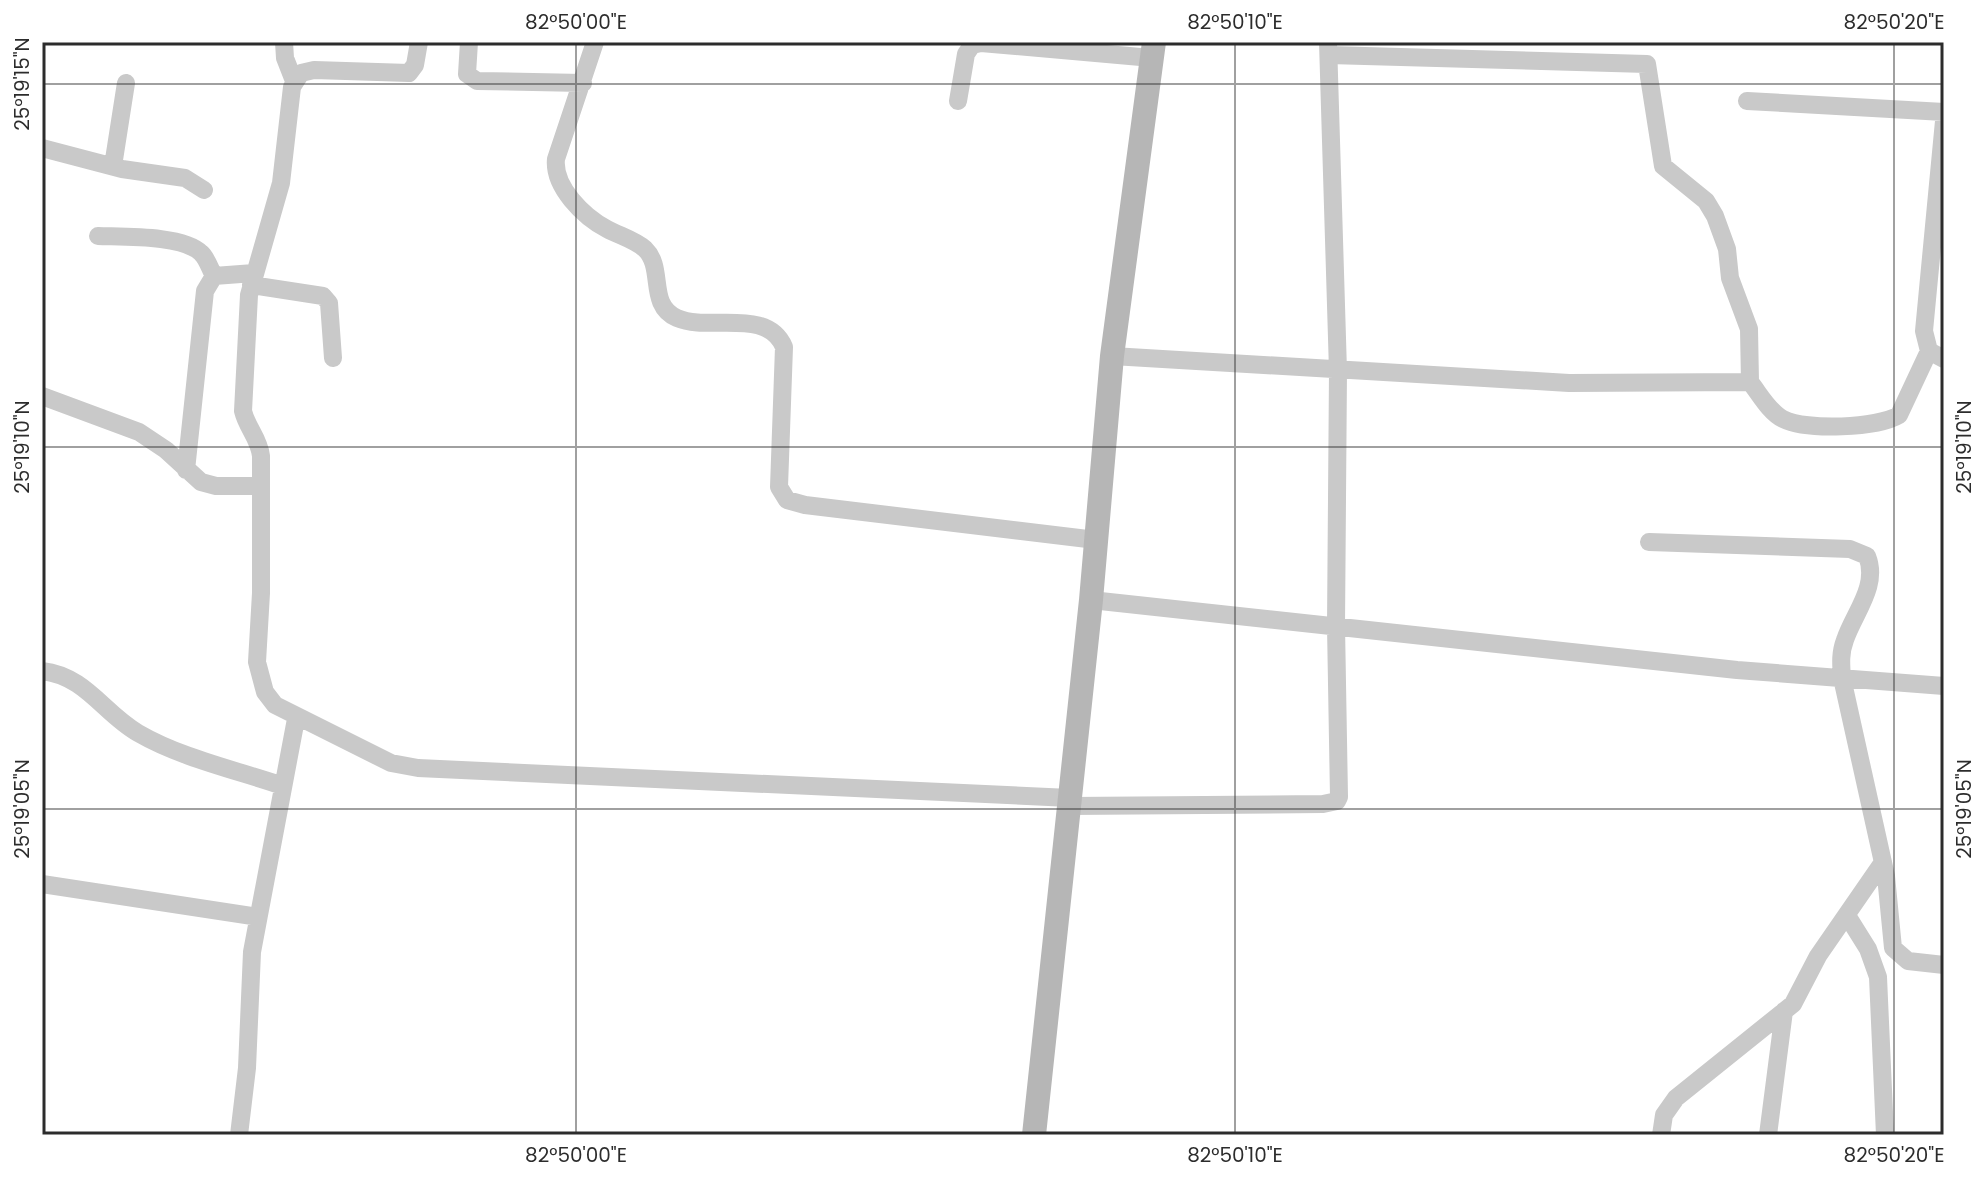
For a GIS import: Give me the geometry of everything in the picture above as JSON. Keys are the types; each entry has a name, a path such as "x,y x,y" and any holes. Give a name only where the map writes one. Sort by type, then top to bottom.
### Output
{"street":[{"path":"284,42 285,58 294,81 285,167 253,279 243,411 260,446 261,593 257,662 265,692 275,705 296,719 391,763 418,768 1070,802 1337,801 1340,781 1336,626 1338,371 1329,49 1647,64 1663,166 1706,201 1725,244 1730,278 1749,329 1750,382 1774,412 1797,423 1877,424 1899,415 1937,355 1924,331 1944,121"},
{"path":"294,81 301,73 314,70 403,75 412,70 419,42"},
{"path":"469,42 467,74 477,81 583,83"},
{"path":"595,42 556,159 560,185 598,224 637,244 649,254 661,305 668,313 688,321 752,324 780,339 784,347 779,487 787,500 805,505 1096,540"},
{"path":"958,101 966,54 972,45 1153,50 1112,356 1091,600 1034,1135"},
{"path":"113,166 126,83"},
{"path":"1747,101 1944,112"},
{"path":"42,148 113,166 185,178 195,181 204,190"},
{"path":"98,236 161,240 191,247 202,253 214,276"},
{"path":"214,276 253,279 326,299 333,358"},
{"path":"186,470 205,291 214,276"},
{"path":"1112,356 1569,383 1750,382"},
{"path":"42,396 139,432 210,485 261,486"},
{"path":"1649,542 1850,549 1867,556 1870,564 1867,590 1842,648 1842,678 1883,862 1893,948 1908,961 1944,965"},
{"path":"1091,600 1944,686"},
{"path":"42,671 78,682 128,726 153,741 283,786"},
{"path":"239,1135 247,1068 252,952 296,719"},
{"path":"1661,1135 1664,1115 1676,1098 1800,995 1818,956 1848,917 1883,862"},
{"path":"42,884 258,917"},
{"path":"1848,917 1868,949 1878,977 1885,1135"},
{"path":"1768,1135 1784,1011"}]}
